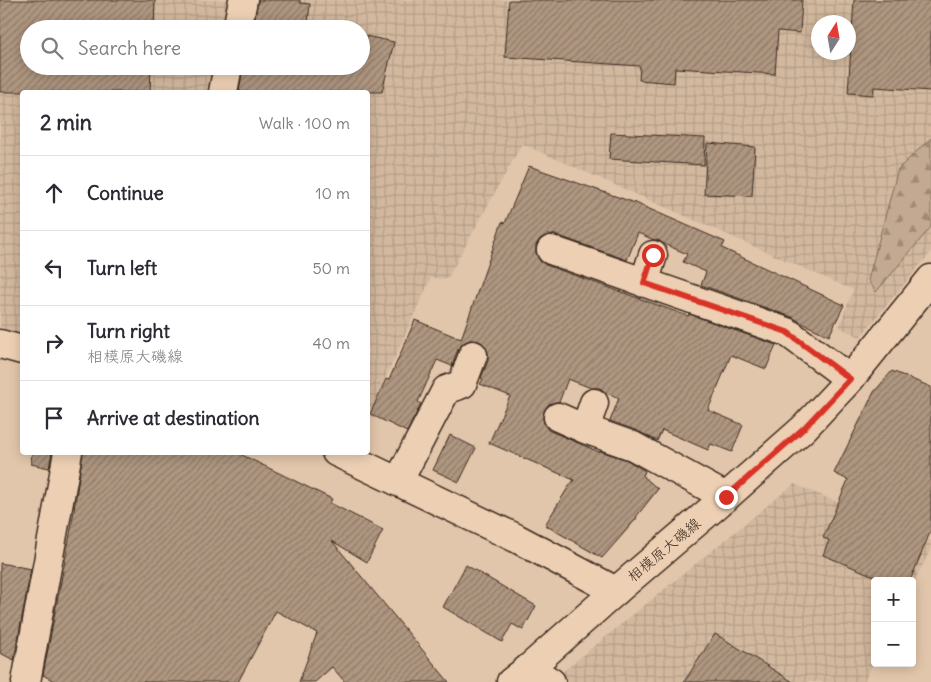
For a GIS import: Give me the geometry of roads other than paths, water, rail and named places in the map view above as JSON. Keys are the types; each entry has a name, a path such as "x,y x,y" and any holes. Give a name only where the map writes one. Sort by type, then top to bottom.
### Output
{"street":[{"path":"238,20 243,0"},
{"path":"223,90 226,75"},
{"path":"551,250 787,332 850,379"},
{"path":"644,283 653,255"},
{"name":"相模原大磯線","path":"530,677 616,591 804,428 850,379 931,279"},
{"path":"0,344 20,349"},
{"path":"398,482 436,385 462,384 472,355"},
{"path":"584,428 594,403"},
{"path":"558,418 633,446 726,497"},
{"path":"26,682 67,455"},
{"path":"342,455 516,538 616,591"}]}
